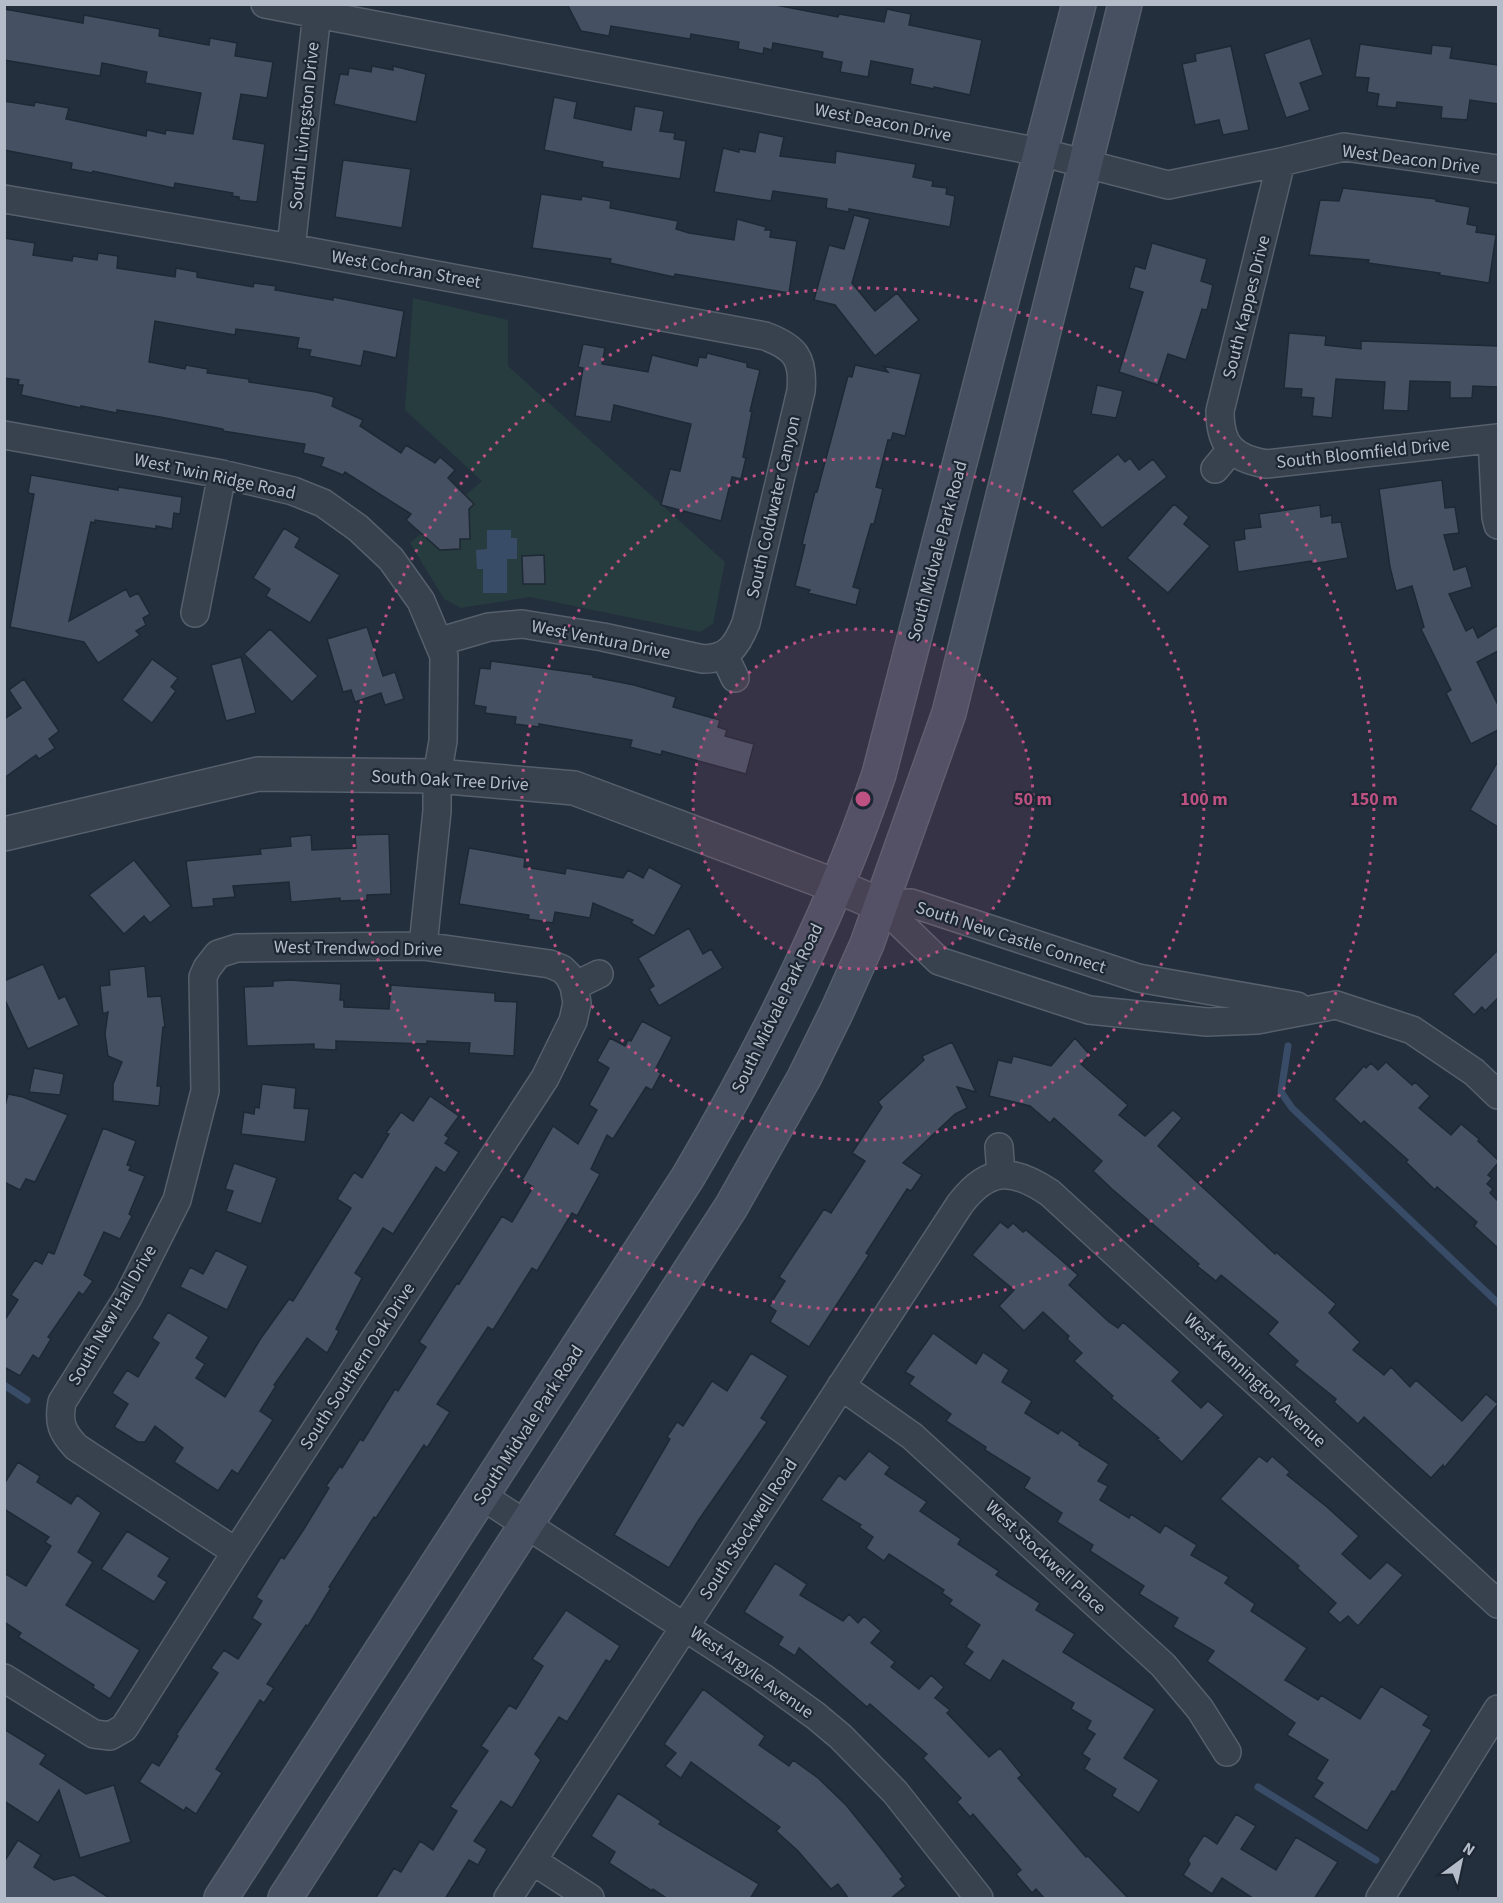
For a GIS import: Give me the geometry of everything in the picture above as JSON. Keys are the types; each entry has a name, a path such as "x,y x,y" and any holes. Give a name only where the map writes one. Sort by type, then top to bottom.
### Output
{"main road":[{"name":"South Midvale Park Road","path":"221,1899 707,1145 764,1038 836,886 879,774 1079,4"},
{"path":"285,1899 707,1247 769,1144 837,1011 867,944 949,713 1125,4"}],"street":[{"name":"West Deacon Drive","path":"265,4 317,9 1040,152 1168,186 1344,147 1498,169"},
{"name":"South Livingston Drive","path":"291,248 317,9"},
{"name":"South Kappes Drive","path":"1223,460 1226,446 1220,429 1220,411 1281,162"},
{"name":"West Cochran Street","path":"4,200 291,248 765,336 806,354"},
{"name":"South Coldwater Canyon","path":"729,662 746,622 798,403 806,354"},
{"name":"West Twin Ridge Road","path":"4,435 222,474 293,491 323,503 358,528 391,559 421,601 444,656 443,741 437,776 437,812 423,946"},
{"name":"South Bloomfield Drive","path":"1223,460 1266,464 1495,439"},
{"path":"1495,439 1498,525"},
{"path":"195,613 222,474"},
{"name":"West Ventura Drive","path":"438,642 489,627 522,624 603,637 703,659 729,662"},
{"name":"South Oak Tree Drive","path":"4,834 258,774 437,776 574,788 836,886 880,905"},
{"name":"South New Castle Connect","path":"880,905 911,903 1138,978 1313,1009"},
{"name":"South New Castle Connect","path":"880,905 939,960 1089,1010 1207,1022 1257,1020 1336,1005 1412,1030 1474,1072 1498,1095"},
{"name":"West Trendwood Drive","path":"203,956 237,948 423,946 544,962 562,969 573,984"},
{"name":"South New Hall Drive","path":"203,956 205,1091 177,1200 128,1297 62,1402 51,1428 65,1435 92,1459 236,1552"},
{"path":"573,984 599,974"},
{"name":"South Southern Oak Drive","path":"4,1678 94,1734 113,1743 135,1713 236,1552 545,1078 573,1021 576,1003 573,984"},
{"path":"999,1147 1001,1174"},
{"name":"South Stockwell Road","path":"508,1899 960,1204 970,1190 984,1179 1001,1174"},
{"name":"West Kennington Avenue","path":"1001,1174 1018,1175 1050,1193 1498,1604"},
{"name":"West Stockwell Place","path":"841,1386 895,1422 929,1450 1163,1665 1200,1708 1227,1752"},
{"name":"West Argyle Avenue","path":"482,1496 791,1697 841,1737 914,1814 979,1899"},
{"path":"1380,1899 1498,1709"},
{"path":"532,1861 590,1899"}],"green space":[{"path":"413,298 508,320 508,366 725,562 713,624 700,632 530,597 461,608 444,599 410,543 482,481 405,410"}],"water":[{"path":"487,530 511,530 511,538 517,538 517,559 507,559 507,593 483,593 483,569 477,569 476,550 487,549"}],"building":[{"path":"567,4 770,4 838,17 839,14 884,22 887,9 911,14 909,25 982,40 970,95 910,84 913,69 871,61 868,77 840,72 842,62 822,58 823,52 773,43 772,50 764,48 763,54 738,49 739,42 691,34 690,39 611,26 609,36 581,31"},
{"path":"4,9 83,23 84,15 160,29 159,36 209,45 210,38 237,43 235,56 273,62 267,98 241,94 233,139 265,144 257,202 239,200 239,197 232,196 233,193 175,183 174,188 93,171 92,173 71,169 72,163 4,150 4,101 34,106 35,102 69,108 66,119 146,136 147,130 165,134 166,130 193,134 201,93 145,83 147,72 102,63 100,76 4,60"},
{"path":"1310,38 1323,75 1300,83 1310,110 1286,118 1264,54"},
{"path":"1360,44 1431,54 1432,45 1452,47 1450,58 1498,65 1498,104 1470,100 1467,120 1441,118 1442,107 1397,102 1396,108 1377,106 1379,94 1367,92 1369,78 1355,77"},
{"path":"1231,46 1249,130 1223,135 1219,120 1195,125 1182,64 1196,61 1195,54"},
{"path":"372,66 393,70 393,66 426,74 416,122 334,104 340,74 348,75 349,68 371,72"},
{"path":"554,97 577,102 574,118 631,130 635,106 664,111 660,131 675,133 674,139 686,141 680,179 602,167 603,162 544,150"},
{"path":"759,132 784,137 780,156 835,163 836,151 916,164 913,177 933,181 932,186 947,188 946,194 955,196 950,227 849,209 849,212 826,208 827,199 773,191 771,201 714,192 723,148 739,152 739,149 755,152"},
{"path":"343,160 411,169 402,228 335,217"},
{"path":"1343,188 1436,199 1436,201 1470,207 1467,224 1477,226 1476,232 1496,235 1489,283 1439,275 1440,273 1368,263 1369,260 1309,255 1320,200 1339,201"},
{"path":"541,194 581,200 582,196 611,201 610,208 678,221 676,229 734,240 737,219 766,227 765,230 771,230 770,237 797,241 789,293 675,274 674,277 610,263 611,259 532,248"},
{"path":"854,215 870,219 852,283 875,311 897,293 919,320 875,356 835,305 814,300 829,245 844,249"},
{"path":"4,238 35,243 33,255 72,261 73,256 97,260 98,253 118,256 117,268 175,277 176,268 197,272 197,277 253,287 254,283 276,286 275,290 333,300 333,297 404,311 396,358 364,351 361,366 309,356 311,350 297,348 299,338 236,329 235,335 155,321 149,362 185,369 186,365 208,369 207,373 249,379 249,382 334,397 332,406 363,420 360,426 401,453 406,445 435,463 440,457 455,470 448,478 474,504 469,509 470,539 460,539 460,549 440,550 406,520 411,514 345,472 343,475 321,466 324,458 303,453 305,444 223,431 223,429 117,410 117,413 81,406 81,408 21,395 23,385 18,385 19,380 4,378"},
{"path":"1152,243 1207,259 1201,281 1213,285 1207,310 1202,309 1186,360 1168,354 1158,385 1119,372 1143,292 1129,288 1135,266 1145,269"},
{"path":"1289,333 1326,336 1325,345 1361,349 1361,341 1498,346 1498,387 1473,386 1472,398 1450,398 1450,382 1410,381 1408,411 1383,410 1385,382 1336,379 1332,418 1312,416 1314,398 1301,397 1302,389 1284,388"},
{"path":"583,344 605,348 602,364 648,372 652,355 697,366 699,357 706,358 707,353 747,363 747,367 760,370 750,411 752,412 743,457 746,458 741,479 732,477 721,521 661,505 670,469 680,471 691,424 614,405 611,422 575,416 583,368 578,367"},
{"path":"855,365 888,372 883,366 921,374 905,436 893,433 891,440 888,440 876,487 883,489 853,587 860,589 856,605 808,593 810,590 795,586 805,545 802,544 815,492 817,492 848,376 852,377"},
{"path":"1097,385 1123,391 1116,418 1091,414"},
{"path":"1118,454 1125,462 1130,458 1139,470 1153,459 1167,477 1102,528 1072,491"},
{"path":"31,475 118,490 118,487 182,497 180,514 174,513 172,529 156,526 156,529 95,520 95,523 91,522 69,621 126,589 130,597 138,593 150,614 143,618 146,625 136,631 140,635 98,663 84,642 10,627 34,494 28,493"},
{"path":"1442,480 1445,508 1455,507 1459,533 1444,535 1454,570 1466,566 1472,587 1449,594 1466,631 1473,627 1478,638 1498,625 1498,651 1477,662 1498,705 1498,730 1471,744 1446,693 1451,690 1421,629 1424,627 1412,586 1396,591 1390,567 1379,489"},
{"path":"1174,504 1189,517 1184,524 1210,546 1168,593 1127,558"},
{"path":"1320,505 1321,517 1332,515 1332,523 1341,522 1348,558 1238,572 1234,541 1245,539 1244,529 1261,527 1259,514"},
{"path":"284,528 300,538 295,547 340,575 310,623 266,596 270,589 253,578"},
{"path":"544,555 545,584 523,584 522,556"},
{"path":"367,627 383,676 395,672 404,699 385,705 381,693 355,702 351,690 343,692 327,639"},
{"path":"270,629 318,676 292,702 244,654"},
{"path":"241,657 256,713 226,721 211,665"},
{"path":"152,659 178,678 171,687 176,691 152,723 122,700"},
{"path":"491,661 593,675 593,677 634,685 676,697 673,707 720,720 718,727 727,730 725,736 754,744 746,774 662,751 661,755 630,747 632,740 539,724 539,727 515,724 516,717 485,713 486,707 474,705 480,668 490,669"},
{"path":"24,679 59,731 49,739 55,748 39,759 36,755 4,778 4,719 21,708 9,690"},
{"path":"1498,761 1498,827 1470,810"},
{"path":"389,834 391,894 367,895 367,900 340,901 340,898 291,902 289,882 233,886 235,897 213,899 214,906 192,908 186,861 261,854 260,849 291,846 290,837 311,835 312,850 356,848 355,835"},
{"path":"469,848 525,858 524,867 565,874 566,868 623,878 628,870 643,878 649,867 682,885 654,936 631,923 633,920 593,903 590,918 555,912 553,923 528,919 529,915 459,904"},
{"path":"134,860 171,906 150,923 144,916 124,934 89,895"},
{"path":"689,928 703,954 711,949 723,968 659,1006 649,989 654,986 638,958"},
{"path":"1498,950 1498,998 1485,1011 1482,1007 1474,1015 1453,994"},
{"path":"43,964 59,999 65,996 79,1025 28,1049 4,998 4,981"},
{"path":"145,966 148,997 161,996 165,1027 163,1027 157,1086 161,1086 159,1106 113,1101 113,1084 122,1062 108,1056 105,1034 108,1012 103,1014 100,986 110,985 109,970"},
{"path":"273,981 341,984 340,1000 344,1000 344,1007 389,1009 391,985 495,993 495,1001 517,1002 514,1056 469,1053 470,1043 427,1041 427,1044 336,1041 336,1050 314,1049 314,1044 247,1046 244,987 273,986"},
{"path":"642,1021 672,1037 655,1070 661,1073 652,1090 646,1087 613,1139 607,1135 591,1169 600,1174 577,1216 572,1213 537,1271 532,1268 493,1330 488,1327 437,1404 450,1412 427,1448 424,1445 376,1518 374,1517 329,1587 331,1588 308,1626 306,1625 267,1684 274,1688 264,1703 260,1700 216,1769 222,1773 196,1814 186,1807 184,1811 139,1782 152,1762 159,1766 178,1736 176,1735 218,1673 211,1668 224,1650 238,1659 261,1624 252,1618 262,1601 256,1597 281,1557 284,1559 304,1529 329,1488 326,1486 340,1466 342,1468 360,1439 363,1441 395,1389 398,1391 426,1347 419,1342 502,1216 512,1222 533,1187 522,1180 553,1126 578,1144 597,1110 589,1105 609,1068 597,1061 610,1038 625,1046 628,1040 631,1041"},
{"path":"1075,1038 1090,1055 1081,1064 1128,1105 1119,1115 1145,1136 1173,1110 1182,1118 1158,1146 1275,1254 1276,1252 1336,1304 1329,1313 1360,1342 1353,1350 1384,1375 1391,1367 1410,1387 1416,1380 1462,1421 1486,1394 1498,1404 1444,1468 1443,1465 1431,1478 1364,1417 1358,1424 1334,1402 1336,1399 1294,1365 1298,1361 1268,1334 1278,1322 1221,1275 1216,1281 1197,1266 1199,1264 1112,1189 1093,1171 1102,1161 1054,1118 1050,1123 1030,1106 989,1096 998,1060 1011,1063 1013,1056 1051,1066"},
{"path":"952,1042 976,1092 957,1087 967,1108 955,1114 903,1163 922,1175 911,1191 907,1189 866,1253 869,1255 809,1347 770,1322 776,1311 769,1306 785,1281 779,1277 824,1209 831,1213 865,1161 852,1153 882,1107 878,1102 924,1060 922,1056"},
{"path":"1386,1062 1412,1085 1415,1082 1430,1096 1419,1108 1451,1135 1461,1124 1479,1139 1478,1141 1498,1160 1488,1175 1492,1178 1487,1184 1493,1189 1490,1193 1498,1201 1498,1248 1474,1226 1477,1222 1437,1187 1435,1190 1406,1162 1408,1160 1364,1121 1361,1124 1334,1099 1364,1066 1366,1068 1371,1063 1378,1070"},
{"path":"34,1068 64,1074 60,1095 29,1092"},
{"path":"262,1084 296,1088 294,1108 309,1109 305,1142 241,1134 244,1112 254,1114 255,1107 259,1108"},
{"path":"8,1094 23,1097 68,1115 35,1182 26,1179 20,1190 4,1182 4,1110"},
{"path":"430,1096 459,1116 445,1135 449,1138 445,1143 459,1152 445,1173 436,1167 393,1234 383,1228 355,1273 362,1278 336,1329 339,1331 327,1353 307,1338 274,1385 276,1386 260,1411 273,1420 238,1474 232,1470 218,1491 174,1462 183,1448 155,1426 145,1442 138,1442 114,1427 128,1404 112,1393 127,1370 138,1377 159,1343 152,1338 168,1312 209,1337 196,1358 205,1364 196,1378 225,1397 261,1338 289,1299 293,1301 351,1208 337,1199 354,1172 362,1178 389,1134 386,1133 401,1112 413,1121"},
{"path":"103,1128 136,1141 127,1165 131,1166 129,1170 145,1176 129,1214 132,1216 120,1239 104,1232 84,1275 93,1281 83,1295 79,1292 48,1337 51,1339 39,1359 33,1355 20,1376 4,1367 4,1321 18,1300 11,1295 35,1260 42,1264 48,1252 54,1254"},
{"path":"234,1163 277,1178 261,1224 226,1211 233,1191 225,1189"},
{"path":"1000,1222 1008,1228 1013,1223 1023,1232 1026,1230 1059,1258 1078,1275 1069,1285 1109,1322 1118,1328 1123,1322 1180,1372 1172,1381 1201,1408 1208,1401 1224,1415 1182,1462 1157,1439 1159,1438 1111,1398 1113,1396 1074,1361 1082,1353 1067,1339 1069,1336 1043,1312 1024,1331 999,1306 1014,1290 972,1255"},
{"path":"216,1250 248,1266 227,1310 180,1287 190,1267 203,1274"},
{"path":"933,1333 976,1364 983,1352 1009,1370 1002,1382 1032,1401 1025,1413 1058,1434 1061,1430 1080,1443 1079,1445 1109,1464 1098,1481 1108,1486 1100,1500 1129,1518 1131,1514 1160,1533 1165,1525 1197,1545 1191,1555 1229,1577 1225,1583 1255,1604 1251,1611 1307,1648 1285,1680 1318,1700 1321,1695 1360,1719 1381,1686 1429,1716 1423,1725 1432,1730 1395,1792 1392,1791 1367,1831 1313,1797 1323,1783 1316,1779 1328,1760 1287,1735 1295,1723 1207,1661 1214,1651 1173,1627 1178,1618 1139,1594 1144,1586 1090,1551 1093,1545 1057,1522 1062,1513 1024,1488 1030,1478 985,1450 986,1447 946,1421 951,1414 909,1384 914,1377 905,1372"},
{"path":"751,1353 788,1376 761,1418 767,1422 698,1521 669,1568 614,1535 670,1439 667,1437 677,1422 683,1426 712,1381 727,1391"},
{"path":"869,1451 890,1467 885,1474 927,1502 920,1511 961,1539 958,1544 999,1571 996,1575 1040,1603 1036,1610 1075,1634 1063,1652 1155,1709 1124,1758 1159,1780 1139,1813 1112,1796 1116,1789 1084,1769 1090,1759 1082,1754 1095,1734 1087,1729 1091,1721 1071,1709 1074,1703 1003,1660 990,1681 964,1664 973,1652 966,1647 980,1625 949,1604 952,1600 942,1593 944,1590 889,1554 884,1561 866,1548 873,1537 859,1527 861,1525 821,1500 839,1475 845,1480"},
{"path":"1259,1456 1267,1462 1272,1456 1290,1472 1287,1475 1359,1536 1342,1554 1370,1579 1387,1562 1403,1575 1358,1626 1348,1616 1340,1623 1328,1612 1336,1603 1297,1568 1299,1566 1220,1499"},
{"path":"18,1462 40,1476 37,1482 71,1504 77,1495 101,1513 78,1552 93,1562 66,1605 140,1650 110,1699 93,1688 94,1685 18,1637 21,1633 4,1622 4,1573 26,1586 51,1546 45,1542 49,1537 4,1509 4,1484"},
{"path":"127,1531 170,1558 158,1576 167,1582 154,1602 101,1569"},
{"path":"775,1563 807,1584 800,1595 843,1621 849,1614 858,1623 864,1616 881,1631 871,1643 895,1662 891,1667 919,1689 931,1675 944,1687 935,1698 950,1710 947,1713 989,1757 1000,1748 1022,1775 1018,1778 1086,1857 1088,1856 1129,1899 1045,1899 1036,1889 1032,1893 1016,1874 1021,1870 973,1814 970,1817 957,1802 961,1798 923,1758 927,1754 870,1704 867,1707 799,1648 795,1656 778,1645 783,1637 744,1612"},
{"path":"566,1610 620,1646 610,1662 606,1660 567,1722 559,1717 535,1754 541,1760 512,1808 501,1801 474,1841 487,1849 478,1865 469,1860 445,1899 375,1899 394,1868 401,1872 420,1841 433,1850 457,1811 450,1807 488,1751 481,1746 509,1705 516,1709 543,1666 532,1659"},
{"path":"703,1689 765,1736 759,1745 789,1766 793,1760 818,1778 846,1805 903,1877 900,1879 906,1886 890,1899 849,1899 838,1884 831,1889 798,1851 776,1831 780,1827 691,1762 681,1778 665,1766 676,1753 664,1744"},
{"path":"4,1729 46,1755 40,1764 86,1794 114,1785 131,1842 80,1858 59,1790 38,1823 4,1801"},
{"path":"618,1793 661,1821 659,1824 759,1884 750,1899 668,1899 609,1863 615,1852 591,1836"},
{"path":"1236,1814 1256,1826 1241,1849 1276,1870 1296,1837 1338,1862 1314,1899 1254,1899 1222,1878 1212,1894 1183,1875 1190,1864 1188,1860 1204,1835 1217,1844"},
{"path":"18,1840 41,1855 34,1867 54,1880 74,1875 111,1899 4,1899 4,1862"}],"waterway":[{"path":"1288,1046 1281,1092 1292,1108 1498,1303"},
{"path":"4,1385 27,1400"},
{"path":"1258,1787 1376,1860"}]}
